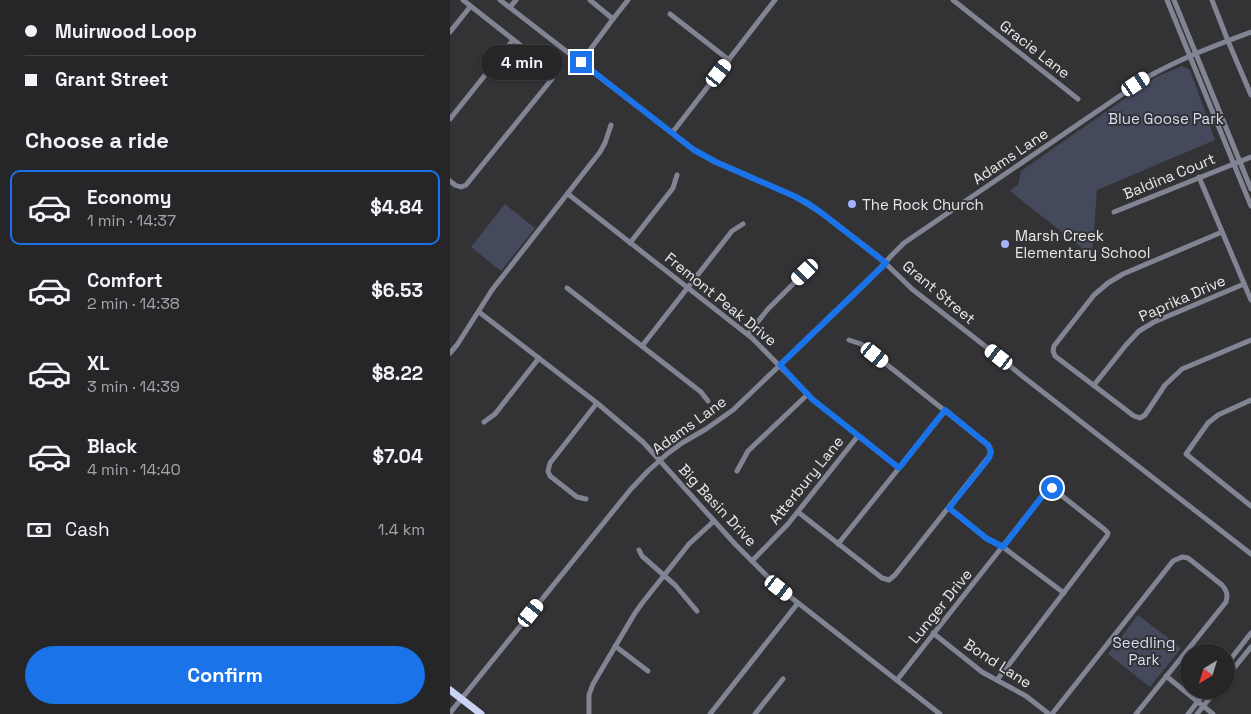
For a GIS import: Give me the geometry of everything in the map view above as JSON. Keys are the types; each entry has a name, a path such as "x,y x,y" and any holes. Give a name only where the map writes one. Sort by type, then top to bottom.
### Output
{"main road":[{"path":"450,690 481,714"}],"street":[{"name":"Grant Street","path":"500,0 694,150 716,162 794,196 823,214 886,263 912,289 1251,554"},
{"path":"510,8 516,0"},
{"path":"590,0 613,19"},
{"path":"581,62 628,0"},
{"path":"672,133 775,0"},
{"name":"Gracie Lane","path":"953,0 1078,98"},
{"path":"1167,0 1236,162 1251,189"},
{"path":"1174,0 1196,54 1251,206"},
{"path":"1212,0 1251,95"},
{"path":"450,32 467,3 554,73 552,79 466,185 462,187 454,185 450,181"},
{"path":"670,14 729,60"},
{"name":"Adams Lane","path":"450,713 588,541 648,471 682,443 733,410 886,263 892,255 912,238 1158,71 1251,32"},
{"path":"450,120 513,40"},
{"path":"450,353 492,290 600,152 606,143 612,125"},
{"name":"Baldina Court","path":"1114,212 1251,157"},
{"path":"630,243 673,188 677,175"},
{"path":"1200,178 1251,300"},
{"name":"Fremont Peak Drive","path":"568,194 748,334 808,394 899,468"},
{"path":"642,346 732,231 743,224"},
{"path":"1222,232 1123,274 1108,283 1094,295 1054,346 1053,351 1056,356 1134,416 1140,418 1145,415 1165,385 1182,369 1251,340"},
{"path":"748,334 768,309 805,272"},
{"name":"Paprika Drive","path":"1094,385 1139,331 1154,322 1244,284"},
{"path":"567,288 701,392 708,401"},
{"name":"Big Basin Drive","path":"478,312 631,431 779,588 940,714"},
{"path":"798,512 882,578 889,580 896,575 989,458 991,452 988,445 945,410 861,344 849,340"},
{"path":"484,422 495,414 539,358"},
{"path":"737,471 748,451 808,394"},
{"path":"1251,400 1218,415 1208,423 1186,454 1251,506"},
{"path":"586,499 577,497 550,476 548,471 550,463 597,403"},
{"path":"838,544 945,410"},
{"name":"Atterbury Lane","path":"752,561 798,512 858,436"},
{"name":"Lunger Drive","path":"897,680 1047,490 1050,489 1054,489 1108,533 1064,593"},
{"path":"949,508 986,538 1003,547 1064,593 997,680"},
{"path":"589,714 589,695 593,684 643,602 696,538 714,521"},
{"path":"639,550 642,556 675,585 697,611"},
{"path":"1051,714 1173,561 1182,557 1188,558 1222,585 1228,596 1226,602 1136,714"},
{"path":"710,714 798,603"},
{"name":"Bond Lane","path":"933,633 982,672 1026,696 1051,714"},
{"path":"1235,653 1251,633"},
{"path":"615,646 648,671"},
{"path":"1235,667 1251,647"},
{"path":"1166,676 1213,714"},
{"path":"756,714 783,679"},
{"path":"1188,714 1200,699"},
{"path":"1197,714 1209,699"}],"green space":[{"name":"Blue Goose Park","path":"1182,66 1190,70 1215,140 1097,190 1092,256 1010,191 1018,185 1021,171 1156,77"},
{"path":"505,204 535,228 501,271 471,247"},
{"name":"Seedling Park","path":"1138,615 1180,647 1150,687 1108,654"}],"place":[{"name":"The Rock Church","path":"852,204"},
{"name":"Marsh Creek Elementary School","path":"1005,244"}],"route":[{"path":"581,62 694,150 750,178 809,204 886,263 780,365 812,399 899,468 945,410 988,445 991,452 989,458 949,508 986,538 1003,547 1047,490 1052,488"}]}
